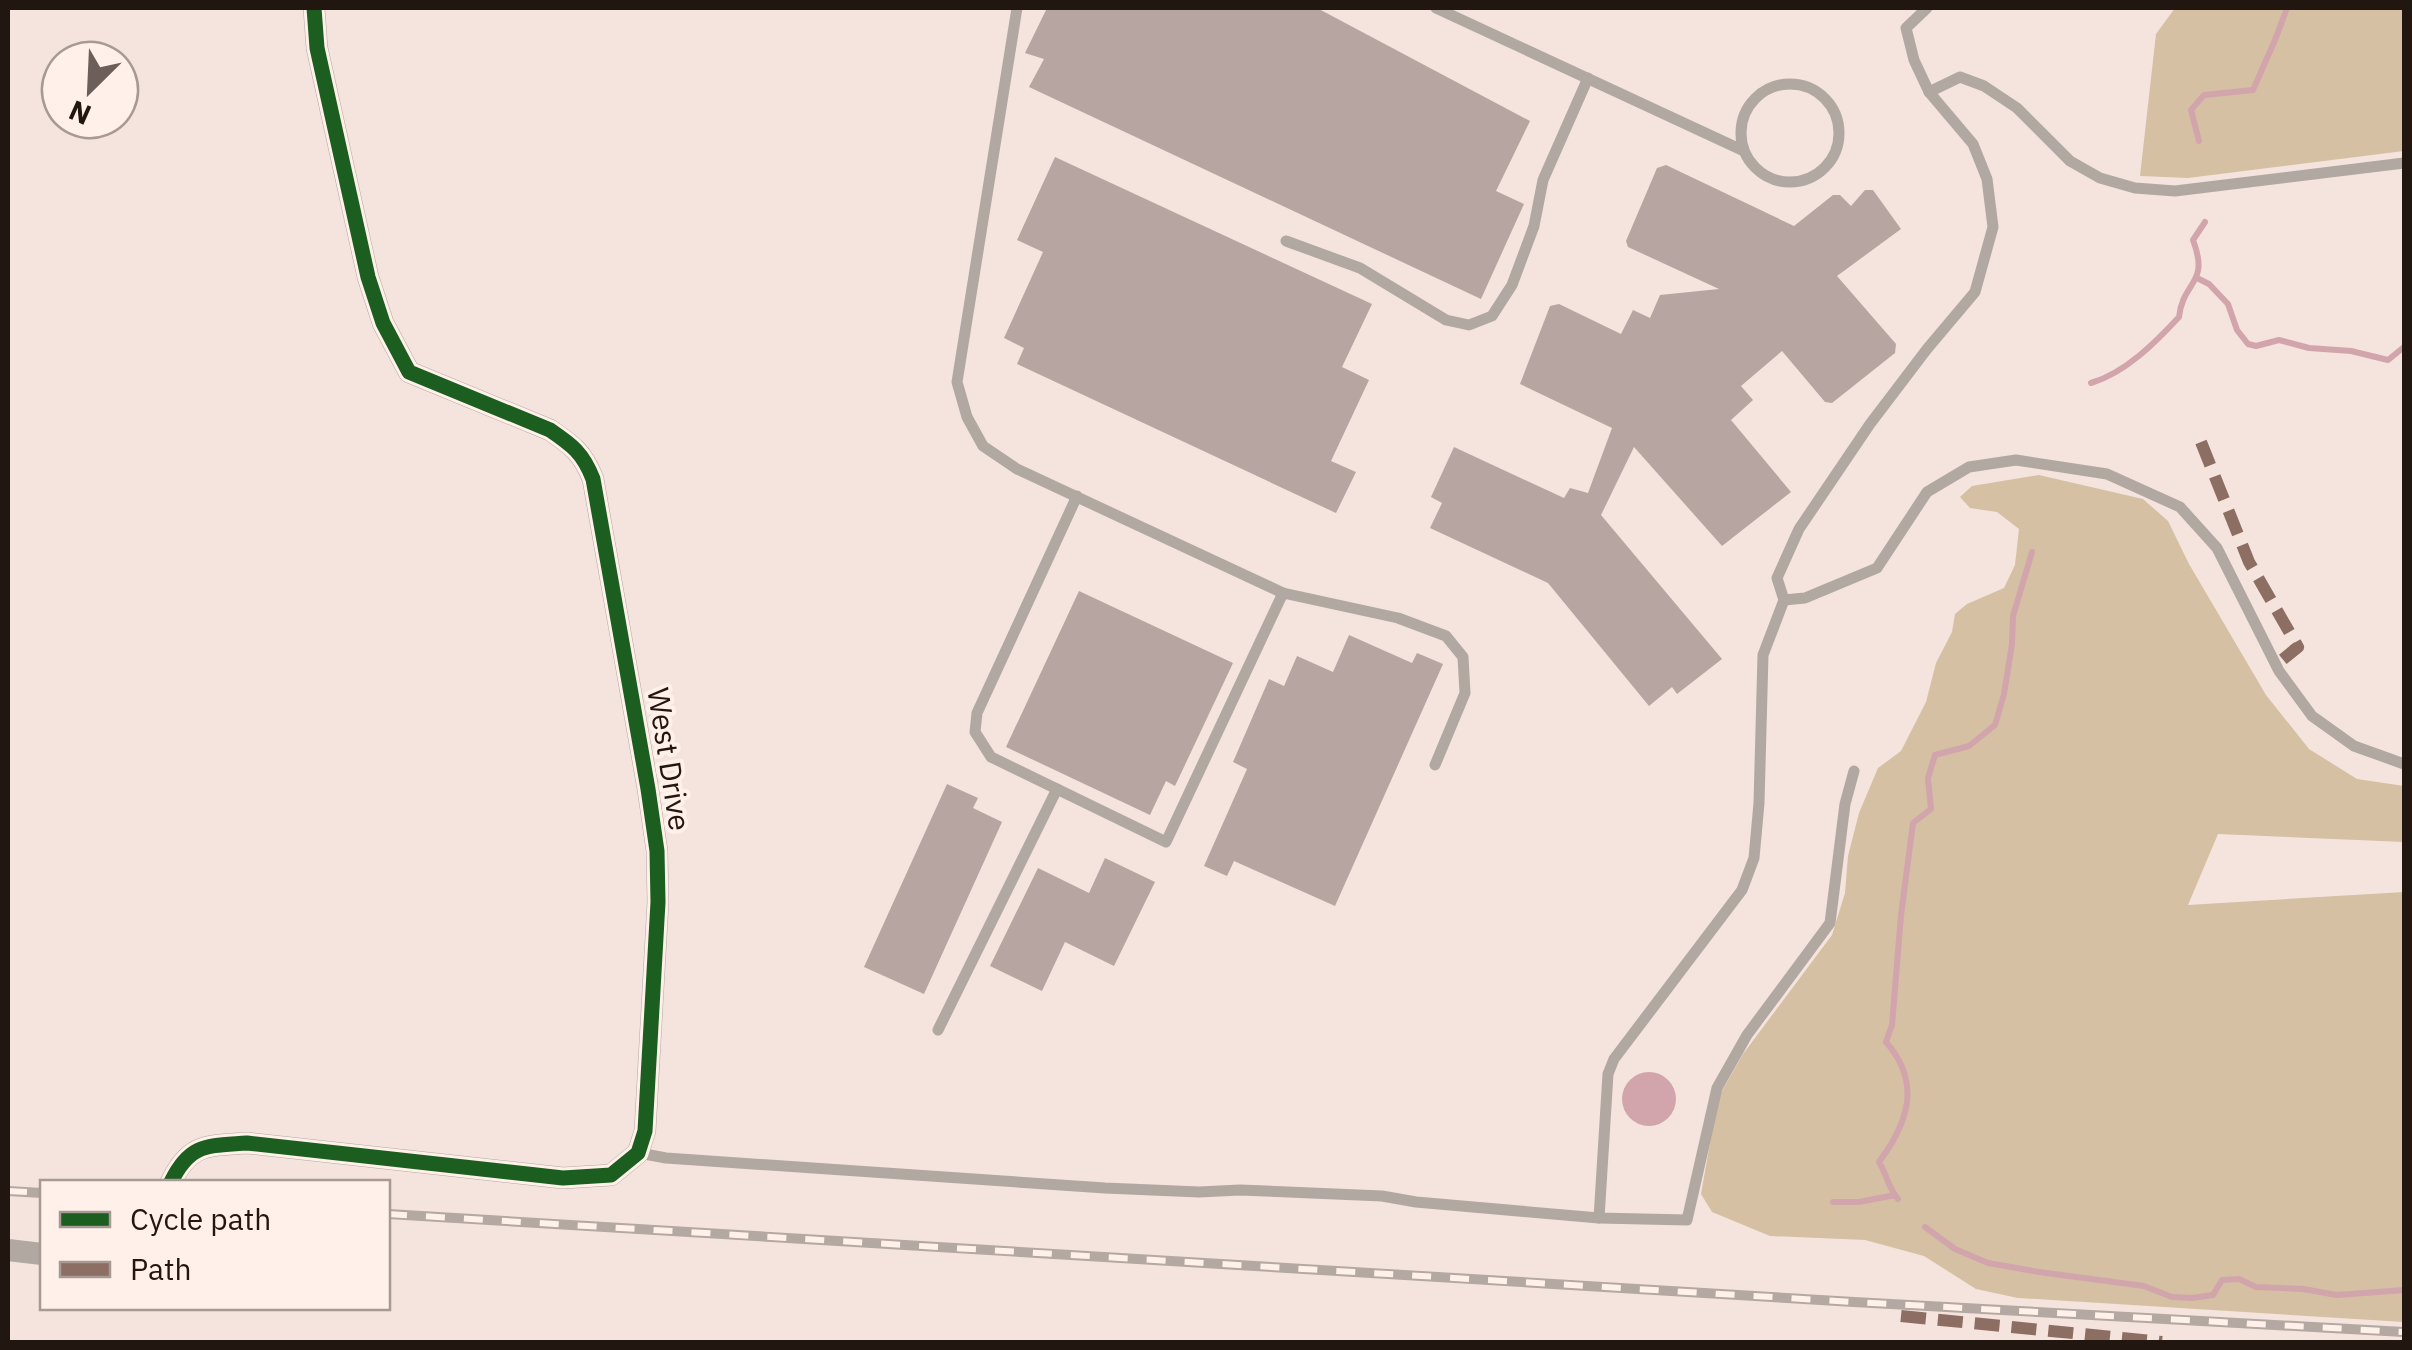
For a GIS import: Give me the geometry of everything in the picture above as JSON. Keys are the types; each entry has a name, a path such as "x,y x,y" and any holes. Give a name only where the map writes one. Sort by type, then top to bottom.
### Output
{"street":[{"name":"West Drive","path":"314,8 318,48 368,277 384,322 410,372 550,430 586,460 593,478 656,852 658,902 652,1029 645,1132 638,1153"},
{"path":"172,1180 180,1164 196,1150 247,1142 563,1178 611,1175 638,1153"},
{"path":"8,1250 40,1254"}],"lane":[{"path":"1017,8 958,382 967,417 982,446 1017,469 1284,592 1398,618 1446,636 1463,657 1464,693 1435,765"},
{"path":"1436,8 1744,152 1749,162 1768,178 1802,182 1823,170 1839,139 1836,116 1812,89 1789,84 1766,90 1743,116 1740,128 1744,152"},
{"path":"1599,1218 1608,1074 1614,1058 1742,890 1754,858 1763,655 1784,600 1777,578 1799,530 1870,424 1975,292 1993,227 1987,180 1973,144 1929,92 1914,60 1906,28 1927,8"},
{"path":"1929,92 1960,77 1984,86 2017,108 2070,160 2100,178 2134,188 2175,191 2404,163"},
{"path":"1286,241 1360,268 1446,320 1469,325 1492,316 1512,285 1534,226 1542,180 1588,78"},
{"path":"1784,600 1804,598 1876,568 1927,492 1969,467 2016,460 2107,474 2180,507 2217,548 2279,671 2312,716 2354,746 2404,764"},
{"path":"1076,496 977,712 975,732 991,757 1166,842 1284,592"},
{"path":"638,1153 1106,1188 1382,1196 1599,1218 1687,1220 1717,1088 1747,1034 1830,923 1845,804 1854,771"},
{"path":"938,1030 1057,789"}],"shaded area":[{"path":"2175,8 2404,8 2404,151 2188,178 2140,176 2156,34"},
{"path":"2039,475 2143,499 2168,521 2266,695 2309,749 2357,779 2404,786 2404,842 2218,834 2188,905 2404,892 2404,1322 2018,1298 1976,1289 1924,1256 1865,1240 1770,1236 1712,1212 1701,1194 1718,1098 1743,1054 1832,935 1845,893 1848,856 1859,813 1878,768 1901,751 1926,702 1955,614 1967,604 2004,588 2015,565 2019,529 1997,512 1970,508 1960,497 1972,486"},
{"path":"1649,1072 1668,1080 1676,1099 1668,1118 1649,1126 1630,1118 1622,1099 1630,1080"}],"building":[{"path":"1047,8 1317,8 1530,121 1496,191 1524,204 1481,299 1029,87 1044,59 1025,53"},
{"path":"1055,157 1372,304 1342,367 1369,380 1331,461 1356,472 1336,513 1017,364 1024,348 1004,338 1043,252 1017,240"},
{"path":"1666,165 1794,226 1833,195 1840,195 1851,206 1865,190 1873,190 1901,229 1837,276 1896,344 1895,353 1832,403 1825,402 1782,351 1741,386 1753,400 1731,420 1791,492 1722,546 1634,447 1601,515 1722,659 1677,694 1672,687 1649,706 1548,583 1430,528 1442,503 1431,497 1454,447 1564,498 1570,488 1588,493 1612,428 1520,384 1550,306 1559,304 1621,334 1633,310 1650,318 1660,295 1719,289 1628,247 1626,241 1657,168"},
{"path":"1079,591 1233,663 1175,786 1166,781 1150,815 1006,747"},
{"path":"1349,635 1412,663 1417,653 1443,664 1335,906 1234,861 1227,876 1204,866 1247,769 1233,762 1269,679 1284,686 1297,656 1333,672"},
{"path":"947,784 978,798 973,808 1002,822 924,994 864,967"},
{"path":"1105,858 1155,882 1114,966 1065,942 1042,991 990,966 1038,868 1089,893"}],"waterway":[{"path":"2199,141 2191,110 2204,95 2253,90 2287,8"},
{"path":"2091,383 2127,365 2179,317 2199,266 2193,240 2205,222"},
{"path":"2197,278 2209,284 2228,304 2237,330 2248,344 2256,346 2279,340 2388,360 2404,347"},
{"path":"1898,1199 1879,1162 1897,1133 1907,1103 1904,1073 1886,1042 1892,1025 1913,823 1931,809 1928,778 1935,755 1969,746 1995,725 2004,694 2013,616 2032,552"},
{"path":"1833,1202 1895,1195"},
{"path":"1925,1227 1955,1249 1988,1263 2144,1286 2172,1297 2213,1295 2222,1280 2239,1279 2256,1287 2337,1295 2404,1290"}],"railway":[{"path":"8,1191 40,1193"},
{"path":"390,1214 2404,1332"}],"marked path":[{"path":"2201,442 2249,562 2298,647 2276,665"},
{"path":"1901,1316 2162,1342"}],"cycle path":[{"path":"172,1180 185,1160 201,1149 247,1143 563,1178 611,1175 638,1153 645,1131 658,902 657,851 593,479 576,450 550,430 409,372 383,323 368,277 317,48 314,8"}]}
